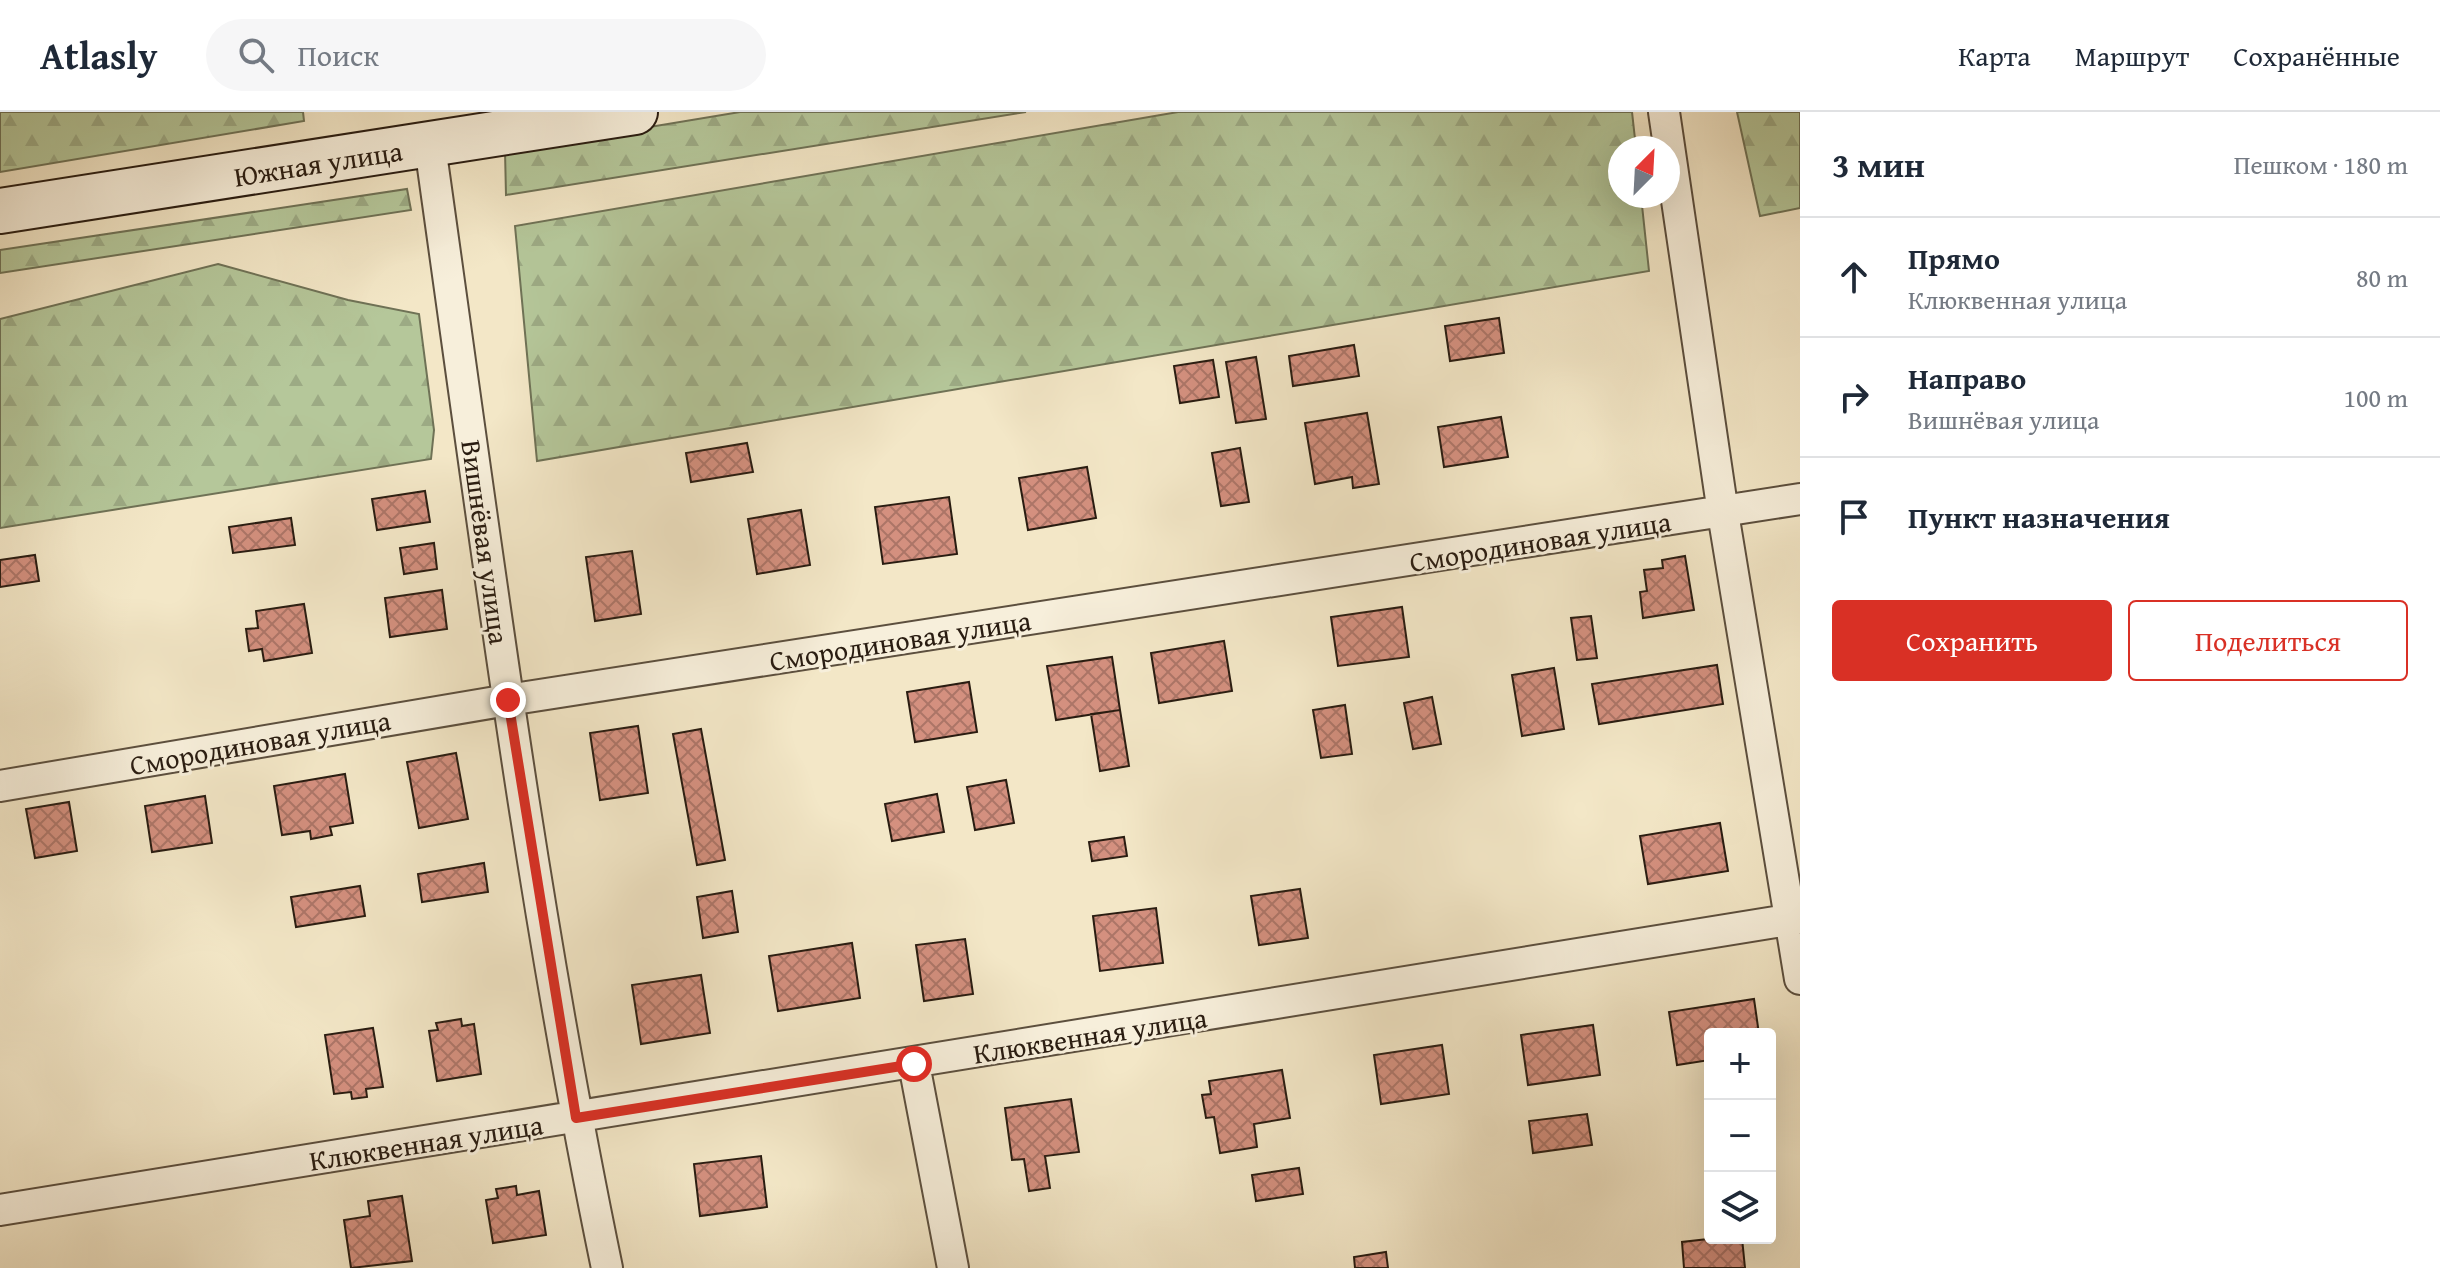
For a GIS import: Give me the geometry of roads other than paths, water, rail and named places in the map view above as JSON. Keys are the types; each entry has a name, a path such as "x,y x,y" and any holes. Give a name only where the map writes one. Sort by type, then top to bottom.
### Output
{"street":[{"name":"Южная улица","path":"0,211 430,146 501,123 635,112"},
{"path":"1664,112 1723,513 1794,919 1800,979"},
{"name":"Вишнёвая улица","path":"430,146 508,700 576,1118 607,1268"},
{"name":"Смородиновая улица","path":"0,786 508,700 1800,499"},
{"name":"Клюквенная улица","path":"0,1210 1794,919"},
{"path":"914,1064 953,1268"}]}
